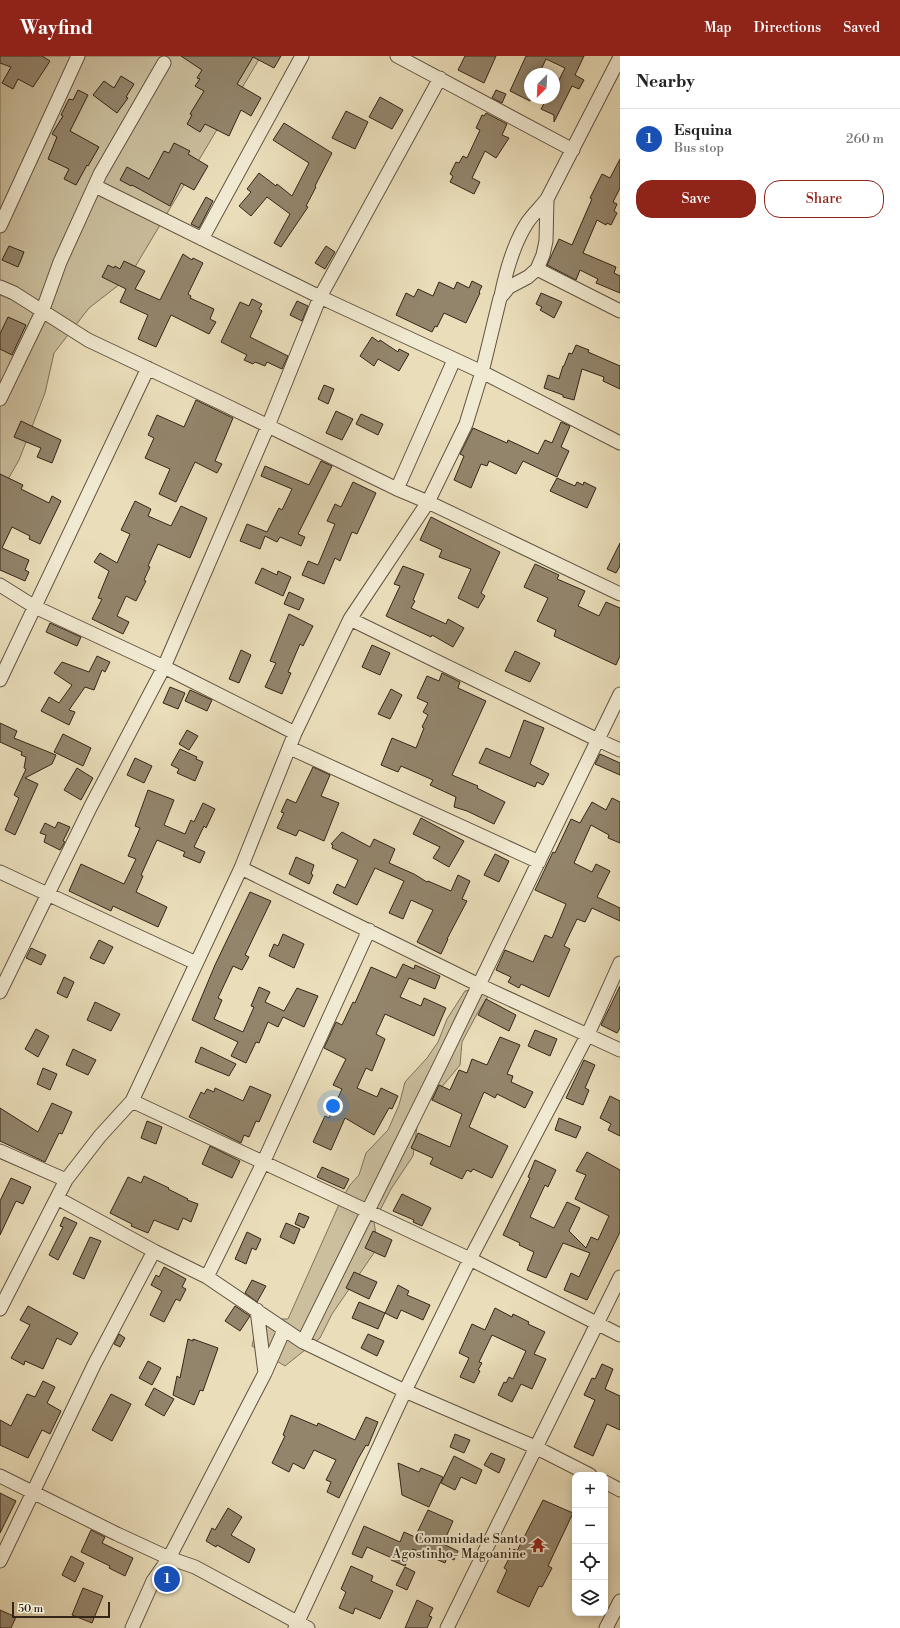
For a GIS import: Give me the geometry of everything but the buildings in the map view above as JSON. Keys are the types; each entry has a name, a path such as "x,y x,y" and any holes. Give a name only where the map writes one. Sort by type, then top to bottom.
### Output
{"street":[{"path":"0,226 78,56"},
{"path":"202,239 302,56"},
{"path":"397,56 573,150"},
{"path":"0,1309 66,1180 100,1136 132,1101 241,868 295,733 350,618 428,502 466,424 482,372 506,270 527,223 547,199 620,57"},
{"path":"0,399 42,312 60,262 95,186 164,63"},
{"path":"0,992 91,806 164,667 268,426 320,297 440,78"},
{"path":"95,186 320,297 482,372 620,443"},
{"path":"500,298 509,287 528,277 537,269 543,255 546,240 547,199"},
{"path":"537,269 620,311"},
{"path":"0,287 14,293 88,340 397,489 428,502 620,594"},
{"path":"397,489 454,360"},
{"path":"0,680 148,368"},
{"path":"0,585 35,607 164,667 295,733"},
{"path":"350,618 620,750"},
{"path":"303,1342 368,1212 620,694"},
{"path":"290,748 539,862"},
{"path":"241,868 479,985 620,1050"},
{"path":"0,872 196,963"},
{"path":"207,1277 263,1162 369,930"},
{"path":"0,1476 117,1534 169,1558 195,1567 300,1626 405,1391 470,1260 588,1034 620,963"},
{"path":"132,1101 470,1260 620,1335"},
{"path":"0,1151 66,1180"},
{"path":"57,1198 154,1251 207,1277 303,1342 405,1391 535,1447 584,1472"},
{"path":"0,1561 94,1365 154,1251"},
{"path":"447,1628 620,1277"},
{"path":"257,1310 265,1373"},
{"path":"132,1628 153,1581 169,1558 265,1373 284,1330"},
{"path":"608,1484 620,1490"},
{"path":"606,1628 620,1601"}],"shaded area":[{"path":"0,56 261,56 129,277 89,308 54,353 45,393 19,460 0,493"},
{"path":"485,987 489,995 462,1042 460,1065 425,1107 418,1119 413,1156 391,1189 374,1222 378,1247 332,1314 320,1338 285,1366 252,1346 258,1319 288,1319 341,1200 350,1185 359,1175 366,1153 388,1130 399,1105 405,1082 427,1058 438,1042 447,1019 465,991"}],"place":[{"name":"Comunidade Santo Agostinho- Magoanine","path":"538,1545"},
{"name":"Esquina","path":"167,1579"}]}
